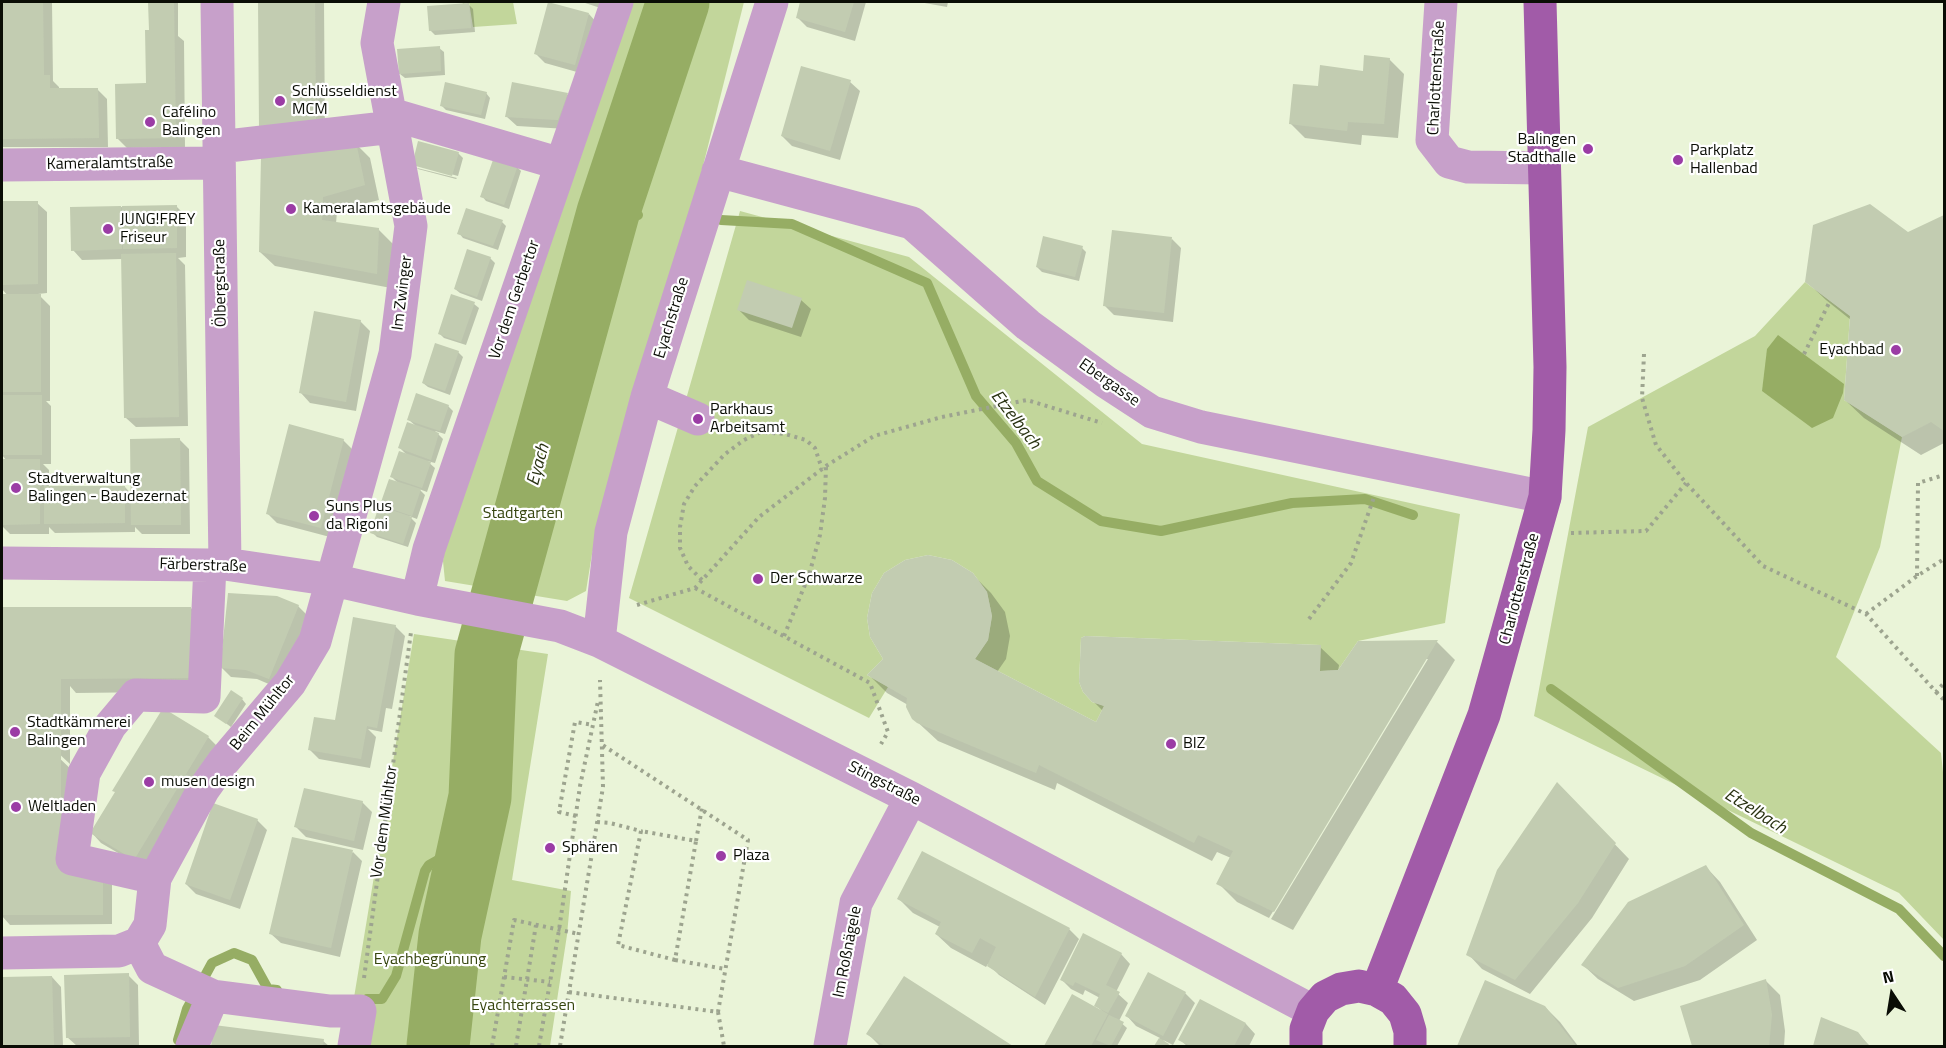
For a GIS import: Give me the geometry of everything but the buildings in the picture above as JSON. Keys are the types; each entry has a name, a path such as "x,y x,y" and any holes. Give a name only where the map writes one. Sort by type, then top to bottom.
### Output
{"main road":[{"name":"Charlottenstraße","path":"1377,990 1484,715 1545,497 1550,367 1540,2"},
{"path":"1306,1047 1306,1029 1313,1011 1325,998 1341,989 1359,986 1377,990 1393,999 1405,1014 1410,1031 1410,1047"}],"street":[{"name":"Ölbergstraße","path":"155,878 72,859 84,773 110,726 136,695 204,697 217,564 219,155 217,2"},
{"path":"363,2 377,43"},
{"name":"Im Zwinger","path":"333,580 395,354 411,226 377,43 384,2"},
{"name":"Vor dem Gerbertor","path":"427,601 429,549 617,2"},
{"name":"Eyachstraße","path":"600,628 611,532 647,397 772,2"},
{"name":"Charlottenstraße","path":"1441,2 1432,140 1449,162 1468,167 1544,168"},
{"name":"Kameralamtstraße","path":"2,165 219,155 392,121"},
{"path":"392,121 561,164"},
{"name":"Ebergasse","path":"718,171 912,223 1028,325 1106,382 1152,412 1201,427 1545,497"},
{"path":"647,397 698,419"},
{"name":"Färberstraße","path":"2,563 217,564 333,580 427,601"},
{"name":"Beim Mühltor","path":"139,943 150,925 155,878 203,790 223,762 290,683 315,641 333,580"},
{"name":"Stingstraße","path":"427,601 560,626 600,628 866,774 1313,1011"},
{"name":"Im Roßnägele","path":"830,1047 856,903 911,798"},
{"path":"2,953 119,951 139,943 152,968 200,989 330,1011 360,1011 354,1047"},
{"path":"192,1047 200,989"}],"path":[{"path":"1804,354 1830,301"},
{"path":"1644,354 1642,398 1656,445 1686,483 1763,566 1866,614 1944,700"},
{"path":"560,1047 603,787 600,628 695,588 759,517 824,467 874,436 942,417 1027,400"},
{"path":"702,580 688,566 680,548 680,527 684,504 695,486 725,454 744,440 761,432 785,434 806,440 815,448 824,467 825,498 820,535 809,575 784,636"},
{"path":"1917,576 1918,483 1944,475"},
{"path":"1534,535 1646,531 1686,483"},
{"path":"1309,619 1351,563 1374,496"},
{"path":"1866,614 1944,559"},
{"path":"695,588 870,683 888,732 866,774"},
{"name":"Vor dem Mühltor","path":"360,1011 411,632"},
{"path":"1936,692 1944,683"},
{"path":"539,1047 580,786 600,693"},
{"path":"576,816 559,812 575,722 593,725"},
{"path":"601,744 702,808 747,840 718,1012 724,1047"},
{"path":"675,960 702,808"},
{"path":"597,822 696,841"},
{"path":"641,831 618,945 675,960 725,969"},
{"path":"492,1047 514,920 579,934"},
{"path":"516,1047 536,925"},
{"path":"504,977 550,982"},
{"path":"569,992 718,1012"}],"green space":[{"path":"469,2 513,2 517,24 473,27"},
{"name":"Stadtgarten","path":"617,2 744,2 698,186 592,554 586,591 567,601 445,581 443,561 453,480"},
{"path":"740,211 909,257 1142,444 1460,514 1445,623 1358,641 1338,670 1320,671 1320,645 1085,636 1081,638 1079,682 1083,692 1092,702 1104,706 1096,722 975,659 988,640 992,616 987,592 973,573 952,560 928,555 905,560 884,573 872,593 867,618 870,637 883,659 867,675 888,687 869,718 629,598"},
{"path":"1805,282 1850,316 1844,400 1902,437 1880,547 1836,657 1941,753 1944,782 1944,940 1899,893 1534,716 1588,427 1755,336"},
{"name":"Eyachbegrünung","path":"414,634 548,654 512,880 571,891 567,935 550,1046 346,1046"}],"shaded area":[{"path":"1778,335 1844,384 1843,393 1833,418 1812,428 1762,391 1767,349"}],"waterway":[{"name":"Eyach","path":"438,1046 450,935 480,797 486,655 608,213 678,2"},
{"name":"Etzelbach","path":"608,213 638,215"},
{"name":"Etzelbach","path":"721,220 792,224 927,283 976,396 1016,443 1037,481 1101,521 1161,531 1292,503 1365,499 1413,515"},
{"name":"Etzelbach","path":"1551,689 1751,833 1899,909 1944,956"},
{"path":"367,999 382,999 396,976 425,871 429,865 470,842"},
{"path":"178,1040 187,1009 212,963 234,953 252,960 268,989 277,990"}],"place":[{"name":"Schlüsseldienst MCM","path":"280,101"},
{"name":"Cafélino Balingen","path":"150,122"},
{"name":"Balingen Stadthalle","path":"1588,149"},
{"name":"Parkplatz Hallenbad","path":"1678,160"},
{"name":"Kameralamtsgebäude","path":"291,209"},
{"name":"JUNG!FREY Friseur","path":"108,229"},
{"name":"Eyachbad","path":"1896,350"},
{"name":"Parkhaus Arbeitsamt","path":"698,419"},
{"name":"Stadtverwaltung Balingen - Baudezernat","path":"16,488"},
{"name":"Suns Plus da Rigoni","path":"314,516"},
{"name":"Der Schwarze","path":"758,579"},
{"name":"Stadtkämmerei Balingen","path":"15,732"},
{"name":"BIZ","path":"1171,744"},
{"name":"musen design","path":"149,782"},
{"name":"Weltladen","path":"16,807"},
{"name":"Sphären","path":"550,848"},
{"name":"Plaza","path":"721,856"}],"park label":[{"name":"Eyachterrassen","path":"523,1006"}]}
